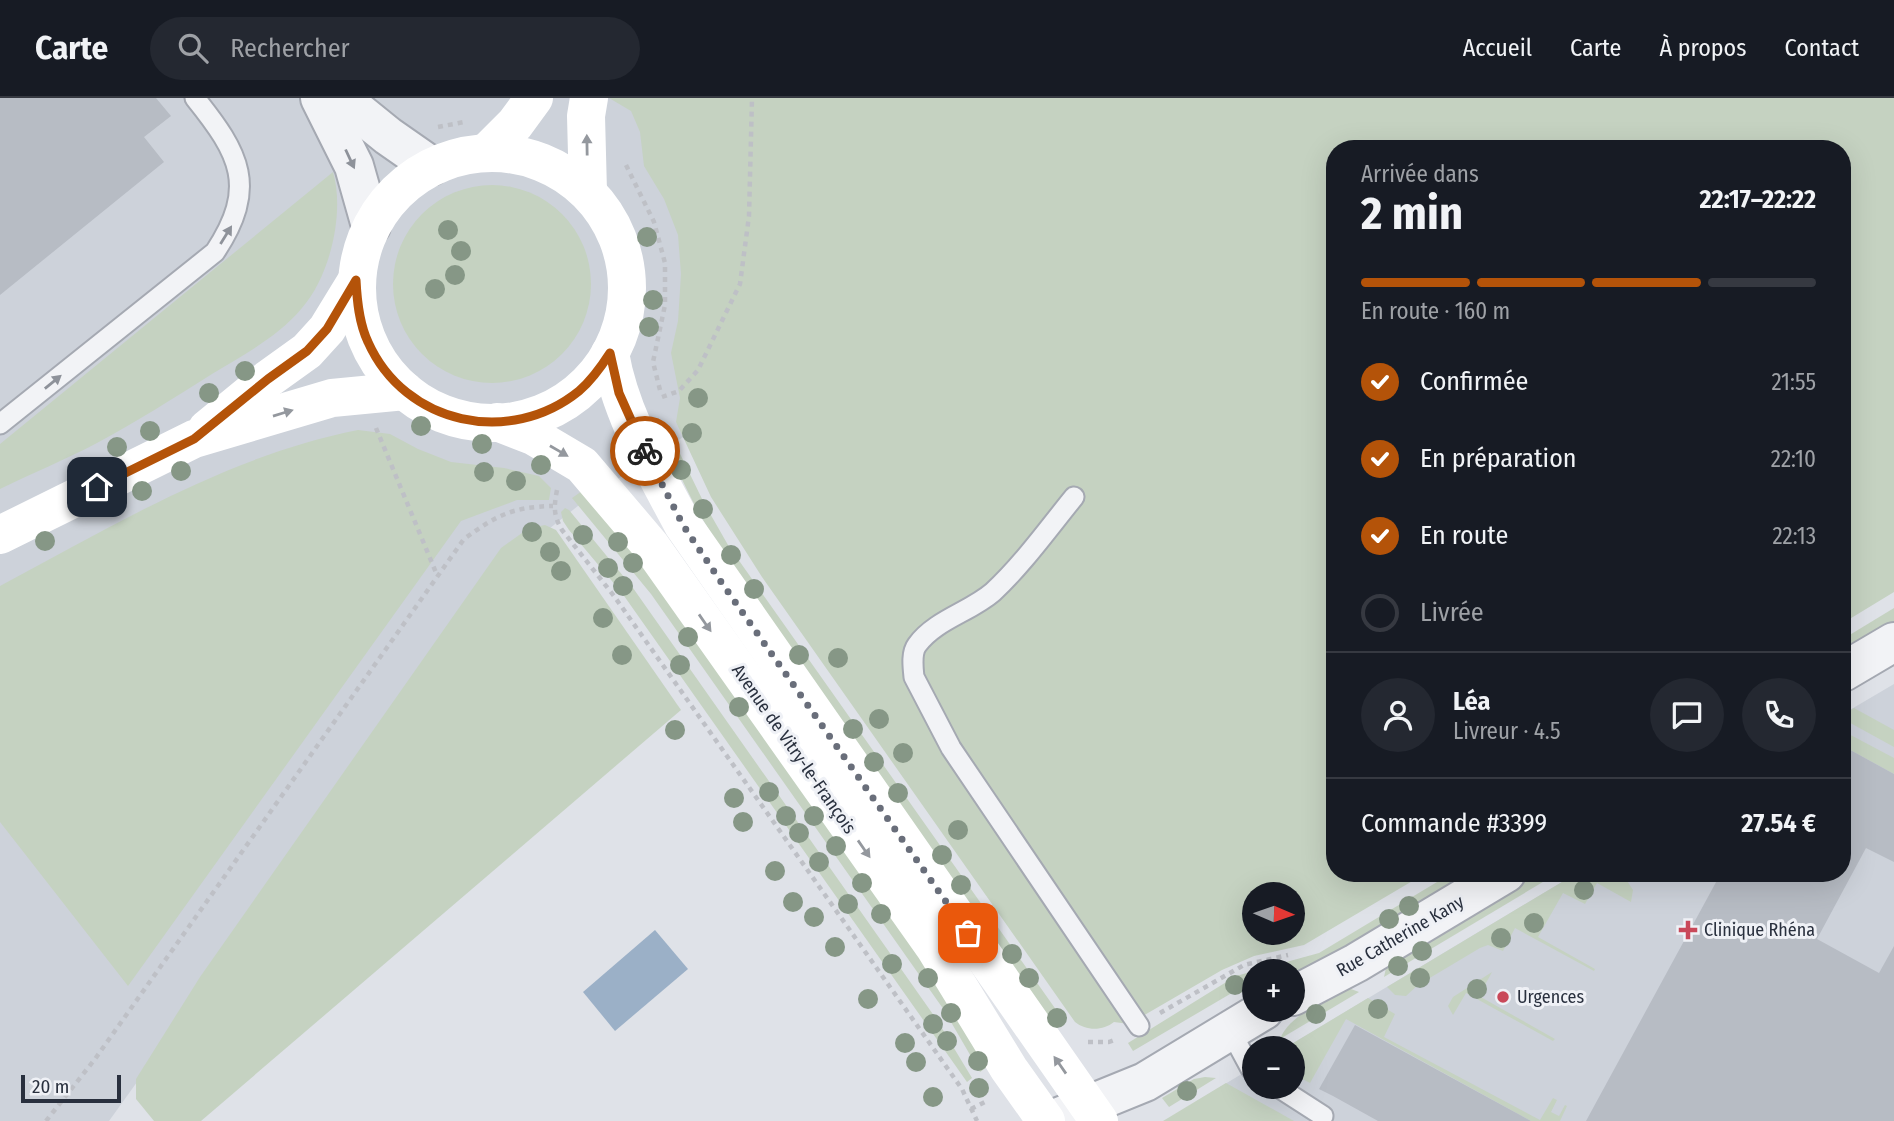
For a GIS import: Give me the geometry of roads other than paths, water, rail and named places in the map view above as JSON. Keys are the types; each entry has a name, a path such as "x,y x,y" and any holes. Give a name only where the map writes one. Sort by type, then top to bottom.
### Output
{"main road":[{"path":"479,136 505,153 542,161 574,180 588,192 613,228 625,269 627,291 624,312 610,353 597,372 582,389 563,403 521,420 478,422 458,419 438,412 404,391 389,376 367,341 357,300 356,280 363,243 371,226 396,191 431,166 458,156 479,136 515,124 534,98"},
{"path":"588,192 586,116 589,98"},
{"path":"194,439 307,351 327,329 356,280"},
{"name":"Avenue de Vitry-le-François","path":"610,353 619,393 683,525 1094,1113"},
{"path":"0,535 194,439 332,398 404,391"},
{"name":"Avenue de Vitry-le-François","path":"497,422 533,436 582,465 650,545 935,948 1009,1069 1047,1121"}],"street":[{"path":"320,98 354,166 371,226"},
{"path":"341,98 431,166"},
{"path":"1851,667 1894,642"},
{"name":"Rue Catherine Kany","path":"1305,990 1356,964 1491,882"},
{"path":"1094,1113 1244,1022"},
{"name":"Avenue de Vitry-le-François","path":"1047,1121 1094,1113"}],"lane":[{"path":"0,424 215,252 232,227 240,199 239,172 229,146 216,124 195,98"},
{"path":"1074,497 1035,547 991,593 932,630 915,647 912,663 914,677 951,748 1139,1026"},
{"path":"1230,1030 1242,1052"},
{"path":"1297,1099 1323,1116"}],"water":[{"path":"655,930 688,969 615,1031 583,992"}],"place":[{"name":"Clinique Rhéna","path":"1688,930"},
{"name":"Urgences","path":"1503,997"}]}
